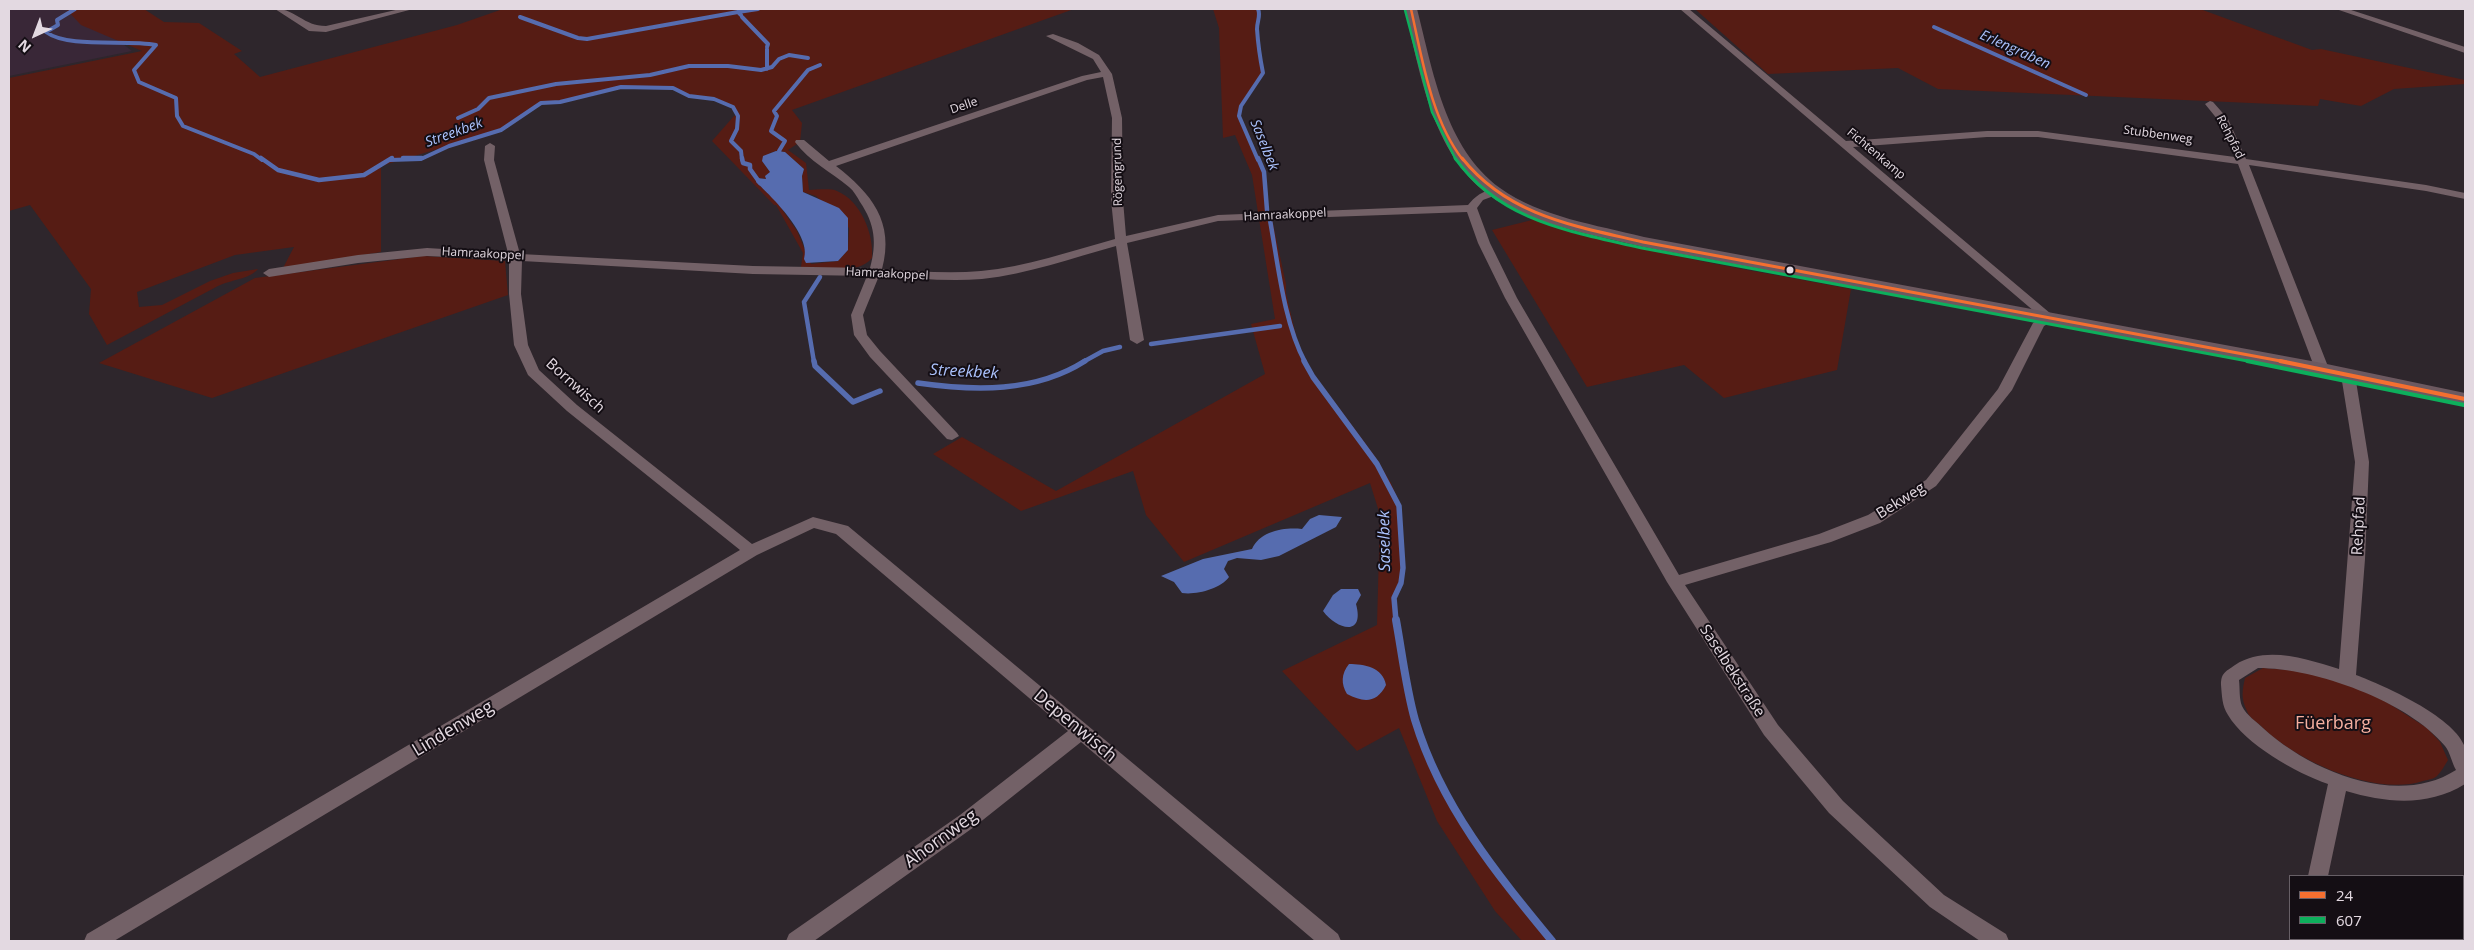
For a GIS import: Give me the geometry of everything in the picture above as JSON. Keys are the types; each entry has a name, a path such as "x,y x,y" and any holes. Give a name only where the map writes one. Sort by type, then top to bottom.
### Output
{"main road":[{"path":"1411,9 1442,120 1466,164 1495,192 1526,207 1581,226 1643,242 2348,374 2465,399"}],"street":[{"path":"279,9 312,28 326,29 409,9"},
{"name":"Fichtenkamp","path":"1684,9 2051,319"},
{"path":"2340,9 2465,50"},
{"name":"Rögengrund","path":"1050,36 1076,45 1096,57 1107,74 1117,118 1117,200 1121,241 1137,340"},
{"name":"Delle","path":"829,165 1085,78 1107,74"},
{"name":"Rehpfad","path":"2210,104 2224,119 2242,161 2322,370"},
{"name":"Stubbenweg","path":"1845,144 1987,134 2038,134 2242,161 2465,196"},
{"path":"800,142 807,150 829,165 858,190 880,229 881,251 876,272 858,315 861,335 875,354 952,436"},
{"name":"Bornwisch","path":"490,146 489,160 517,266 514,294 521,345 533,372 572,408 751,551"},
{"path":"1471,208 1478,198 1495,192"},
{"name":"Hamraakoppel","path":"269,273 410,253 514,256 752,270 876,272 949,277 984,275 1017,269 1121,241 1218,218 1471,208"},
{"name":"Saselbekstraße","path":"1471,208 1484,243 1511,298 1675,582 1770,730 1836,807 1937,901 1998,941"},
{"name":"Bekweg","path":"1675,582 1825,538 1874,518 1931,483 1980,424 2005,390 2039,323 2051,319"},
{"name":"Rehpfad","path":"2347,677 2358,550 2362,462 2348,374"},
{"name":"Lindenweg","path":"96,941 751,551 813,522"},
{"name":"Depenwisch","path":"813,522 842,530 1330,941"},
{"path":"2255,662 2284,662 2347,677 2415,710 2453,743 2465,772 2444,788 2417,793 2378,792 2338,781 2284,755 2255,732 2235,712 2230,677 2255,662"},
{"name":"Ahornweg","path":"797,941 967,821 1081,731"},
{"path":"2318,875 2338,781"}],"shaded area":[{"path":"9,9 78,9 132,51 9,76"}],"green space":[{"path":"66,9 144,9 164,22 199,23 242,51 234,54 260,77 457,25 503,9 1074,9 792,110 802,123 800,142 788,150 806,163 809,190 827,189 837,191 853,202 864,219 871,239 872,258 865,264 857,267 838,270 801,267 803,253 776,205 712,141 734,116 738,115 734,108 714,99 692,96 673,88 653,86 621,87 560,102 541,103 501,130 381,166 381,252 283,268 294,247 235,255 137,292 139,307 162,305 210,281 233,273 258,269 250,275 218,286 107,345 89,314 91,289 30,205 9,211 9,78 142,51 81,25","holes":["776,151 785,152 804,169 802,176 803,192 816,196 849,228 848,250 838,261 811,264 797,231 777,202 756,182 757,178 767,179 765,177 770,172 762,161 770,153"]},
{"path":"1213,9 1258,9 1260,12 1257,25 1258,50 1263,73 1240,107 1239,119 1264,172 1267,210 1272,219 1286,284 1286,293 1297,340 1304,357 1313,373 1374,455 1391,483 1400,505 1403,568 1401,583 1394,598 1395,614 1416,720 1436,778 1455,816 1482,854 1552,941 1522,941 1495,911 1437,821 1399,728 1357,751 1282,671 1377,625 1380,515 1370,483 1184,562 1146,515 1133,471 1021,511 933,454 962,437 1056,491 1265,374 1251,324 1275,319 1252,175 1235,135 1223,138 1219,28"},
{"path":"1695,9 2200,9 2312,50 2321,49 2465,80 2465,84 2394,89 2361,106 2320,99 2318,106 1938,89 1898,68 1768,74"},
{"path":"1540,218 1578,231 1694,260 1851,289 1837,370 1724,398 1684,365 1587,387 1492,230"},
{"path":"423,256 505,261 508,295 212,398 99,363 255,278"},
{"name":"Füerbarg","path":"2263,668 2315,672 2377,696 2427,728 2440,742 2448,760 2436,777 2403,785 2359,780 2314,762 2293,751 2275,738 2252,719 2248,713 2243,699 2245,678"}],"water":[{"path":"776,151 785,152 804,169 802,176 803,192 839,208 848,218 848,250 838,261 806,263 804,259 805,250 797,228 756,182 757,178 766,179 765,176 770,172 762,161 763,156"},
{"path":"1319,515 1342,517 1336,527 1279,556 1261,560 1237,558 1228,561 1224,569 1229,577 1214,588 1201,592 1182,593 1174,582 1161,576 1203,559 1252,549 1267,534 1280,530 1302,529 1310,519"},
{"path":"1341,589 1358,589 1361,595 1356,604 1357,622 1353,626 1342,626 1335,623 1323,611 1333,595"},
{"path":"1349,664 1367,666 1377,670 1386,685 1382,691 1370,700 1359,699 1347,694 1343,679 1344,672"}],"waterway":[{"name":"Streekbek","path":"75,9 57,20 58,25 46,32 56,37 83,42 144,43 156,45 134,70 139,82 176,98 177,116 183,126 254,154 262,160"},
{"path":"738,12 758,9"},
{"name":"Saselbek","path":"1258,9 1257,35 1263,73 1241,106 1239,116 1258,160"},
{"path":"520,17 578,38 587,39 738,12"},
{"path":"738,12 741,15"},
{"path":"742,17 768,44 767,47"},
{"name":"Erlengraben","path":"1934,27 2086,95"},
{"path":"767,49 767,68"},
{"path":"767,68 772,67 779,59 789,55 808,58"},
{"path":"781,156 779,151 785,141 771,131 777,116 774,111 808,70 820,65"},
{"path":"458,118 478,109 489,98 556,84 650,75 689,66 728,66 761,70 767,68"},
{"name":"Streekbek","path":"390,160 421,159 449,146 501,130 541,103 560,102 621,87 673,88 689,96 714,99 733,107 738,116 737,129 731,141 741,151 742,160"},
{"name":"Streekbek","path":"261,158 278,170 319,180 364,175 392,158"},
{"name":"Streekbek","path":"403,158 422,158"},
{"name":"Streekbek","path":"742,158 743,163 750,165 750,169 760,183"},
{"name":"Saselbek","path":"1258,158 1264,172 1267,210"},
{"name":"Saselbek","path":"1270,220 1287,312 1298,347 1305,362"},
{"name":"Streekbek","path":"814,362 804,302 820,277"},
{"name":"Streekbek","path":"1151,344 1280,326"},
{"name":"Streekbek","path":"1083,362 1103,351 1120,347"},
{"name":"Streekbek","path":"814,361 815,366 853,402 880,391"},
{"name":"Streekbek","path":"918,383 939,386 1004,387 1046,379 1085,361"},
{"name":"Saselbek","path":"1304,361 1313,377 1377,464 1399,506 1403,568 1401,583 1394,598 1396,621"},
{"name":"Saselbek","path":"1396,620 1415,720 1426,751 1440,781 1472,837 1552,941"}],"transit line":[{"name":"24","path":"1411,9 1422,58 1437,109 1447,133 1460,156 1476,175 1495,192 1511,202 1547,217 1586,229 1643,242 2322,369 2465,399"},
{"name":"607","path":"1405,10 1432,112 1455,159 1471,180 1491,197 1525,216 1564,229 1642,248 2321,375 2464,405"}]}
